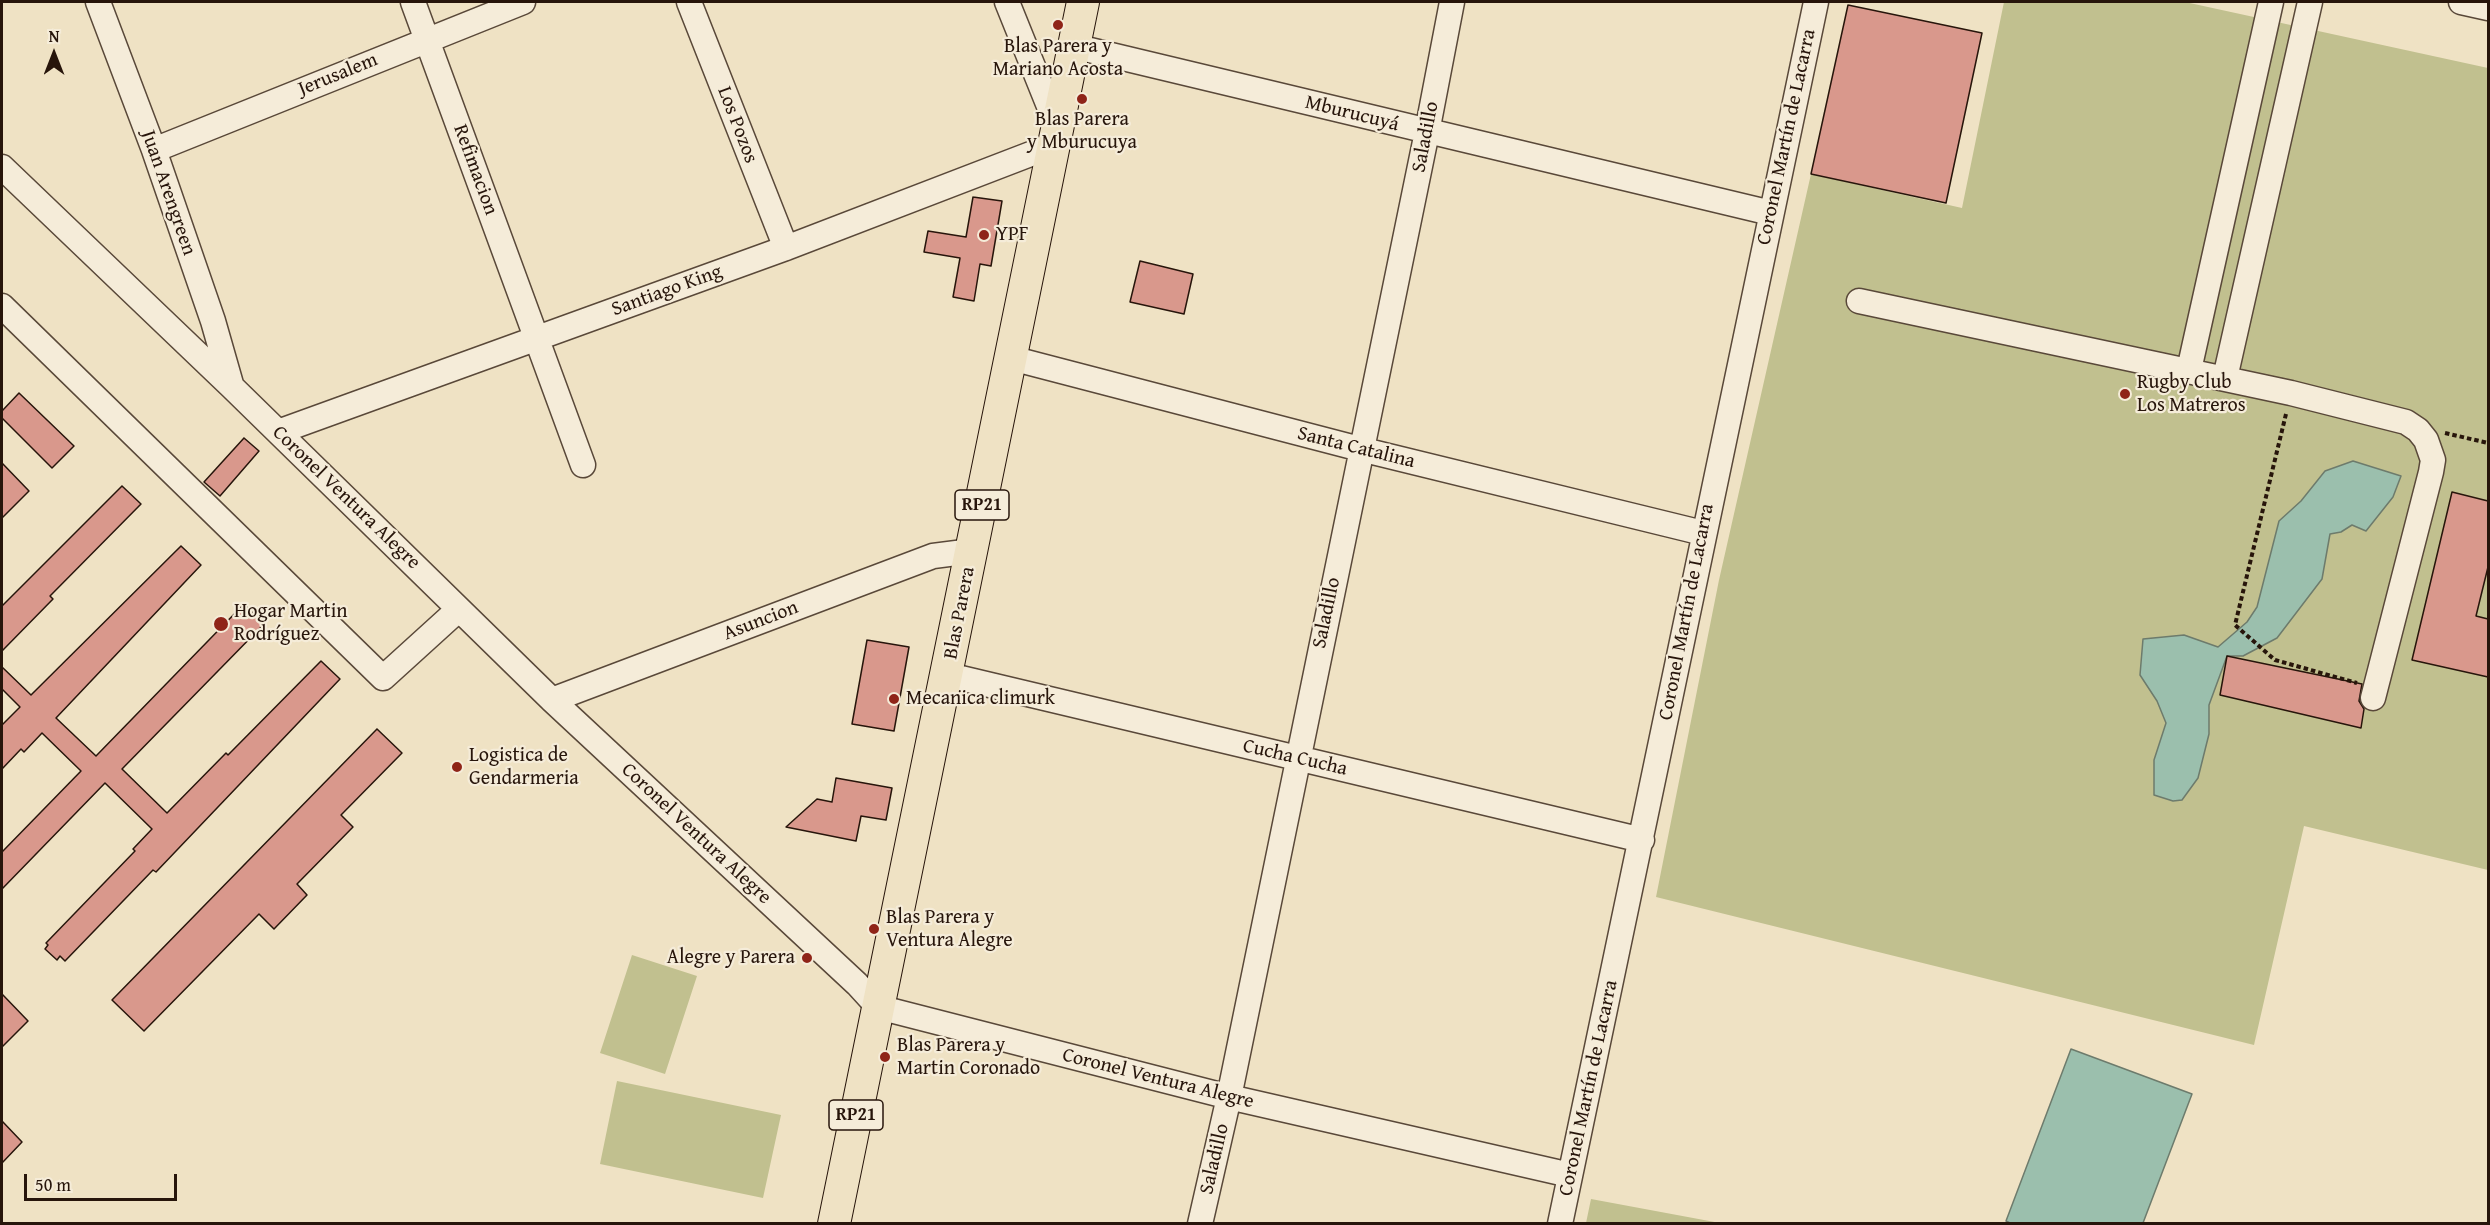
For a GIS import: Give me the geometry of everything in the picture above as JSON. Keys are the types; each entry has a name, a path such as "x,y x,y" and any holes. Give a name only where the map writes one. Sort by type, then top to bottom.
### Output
{"main road":[{"name":"Blas Parera","path":"834,1224 948,675 1083,2"}],"street":[{"name":"Juan Arengreen","path":"98,2 154,150 213,321 232,387"},
{"name":"Refimacion","path":"413,2 583,465"},
{"name":"Jerusalem","path":"154,150 427,38 523,2"},
{"name":"Los Pozos","path":"689,2 786,248"},
{"path":"1007,2 1055,135"},
{"name":"Saladillo","path":"1200,1224 1452,2"},
{"name":"Coronel Martín de Lacarra","path":"1560,1224 1816,2"},
{"path":"2189,370 2271,2"},
{"path":"2225,378 2310,2"},
{"path":"2461,2 2488,8"},
{"path":"2263,33 2301,42"},
{"name":"Mburucuyá","path":"1073,46 1771,213"},
{"name":"Santiago King","path":"278,432 786,248 1055,135"},
{"name":"Coronel Ventura Alegre","path":"2,167 232,387 552,700 857,984 878,1007 1228,1097 1570,1175"},
{"path":"1859,301 2291,393 2406,422 2418,430 2426,440 2433,460 2375,693"},
{"path":"2,306 383,678 459,609"},
{"name":"Santa Catalina","path":"1011,358 1360,450 1703,533"},
{"name":"Asuncion","path":"552,700 933,556 972,552"},
{"name":"Cucha Cucha","path":"948,675 1642,840"}],"path":[{"path":"2291,393 2235,625 2275,660 2375,693"},
{"path":"2418,430 2430,429 2488,443"}],"shaded area":[{"name":"Rugby Club Los Matreros","path":"2004,2 2185,2 2488,68 2488,870 2304,826 2254,1045 1656,897 1719,580 1811,174 1962,208"},
{"path":"2353,461 2401,476 2393,497 2366,531 2352,525 2341,532 2330,534 2322,579 2277,638 2243,656 2227,656 2209,705 2209,734 2198,778 2182,800 2173,801 2154,795 2154,760 2166,723 2157,701 2140,675 2143,639 2184,635 2218,647 2247,622 2257,607 2279,521 2301,501 2325,471"},
{"path":"632,955 697,976 665,1074 600,1053"},
{"path":"2071,1049 2192,1094 2143,1223 2012,1224 2006,1221"},
{"path":"617,1081 781,1115 763,1198 600,1164"},
{"path":"1591,1199 1720,1223 1586,1223"}],"building":[{"path":"1848,5 1982,33 1946,203 1811,174"},
{"path":"973,197 1002,201 991,266 980,264 974,301 953,297 960,258 924,252 928,231 966,237"},
{"path":"1140,261 1193,274 1184,314 1130,302"},
{"path":"19,393 74,446 52,468 2,418 2,411"},
{"path":"244,438 259,451 220,496 204,482"},
{"path":"2,463 29,491 2,518"},
{"path":"122,486 141,504 50,596 53,599 2,651 2,606"},
{"path":"2452,492 2488,501 2488,567 2476,616 2488,619 2488,677 2412,660"},
{"path":"181,546 201,565 56,718 96,756 244,604 264,624 122,769 167,813 321,661 340,679 156,872 153,870 65,961 60,956 57,960 45,949 48,945 46,943 135,851 133,849 152,829 105,783 2,889 2,852 81,771 42,733 24,752 21,749 2,769 2,725 20,707 2,689 2,667 31,695"},
{"path":"867,640 909,647 894,731 852,724"},
{"path":"2227,656 2362,684 2359,701 2364,709 2361,728 2220,695"},
{"path":"377,729 402,753 341,815 353,827 297,884 307,895 274,929 259,914 144,1031 112,1000"},
{"path":"836,778 892,788 886,820 861,816 856,841 786,827 817,799 832,802"},
{"path":"2,994 28,1021 2,1047"},
{"path":"2,1121 22,1142 2,1163"}],"place":[{"name":"Blas Parera y Mariano Acosta","path":"1058,25"},
{"name":"Blas Parera y Mburucuya","path":"1082,99"},
{"name":"YPF","path":"984,235"},
{"name":"Rugby Club Los Matreros","path":"2125,394"},
{"name":"Hogar Martin Rodríguez","path":"221,624"},
{"name":"Mecanica climurk","path":"894,699"},
{"name":"Logistica de Gendarmeria","path":"457,767"},
{"name":"Blas Parera y Ventura Alegre","path":"874,929"},
{"name":"Alegre y Parera","path":"807,958"},
{"name":"Blas Parera y Martin Coronado","path":"885,1057"}]}
